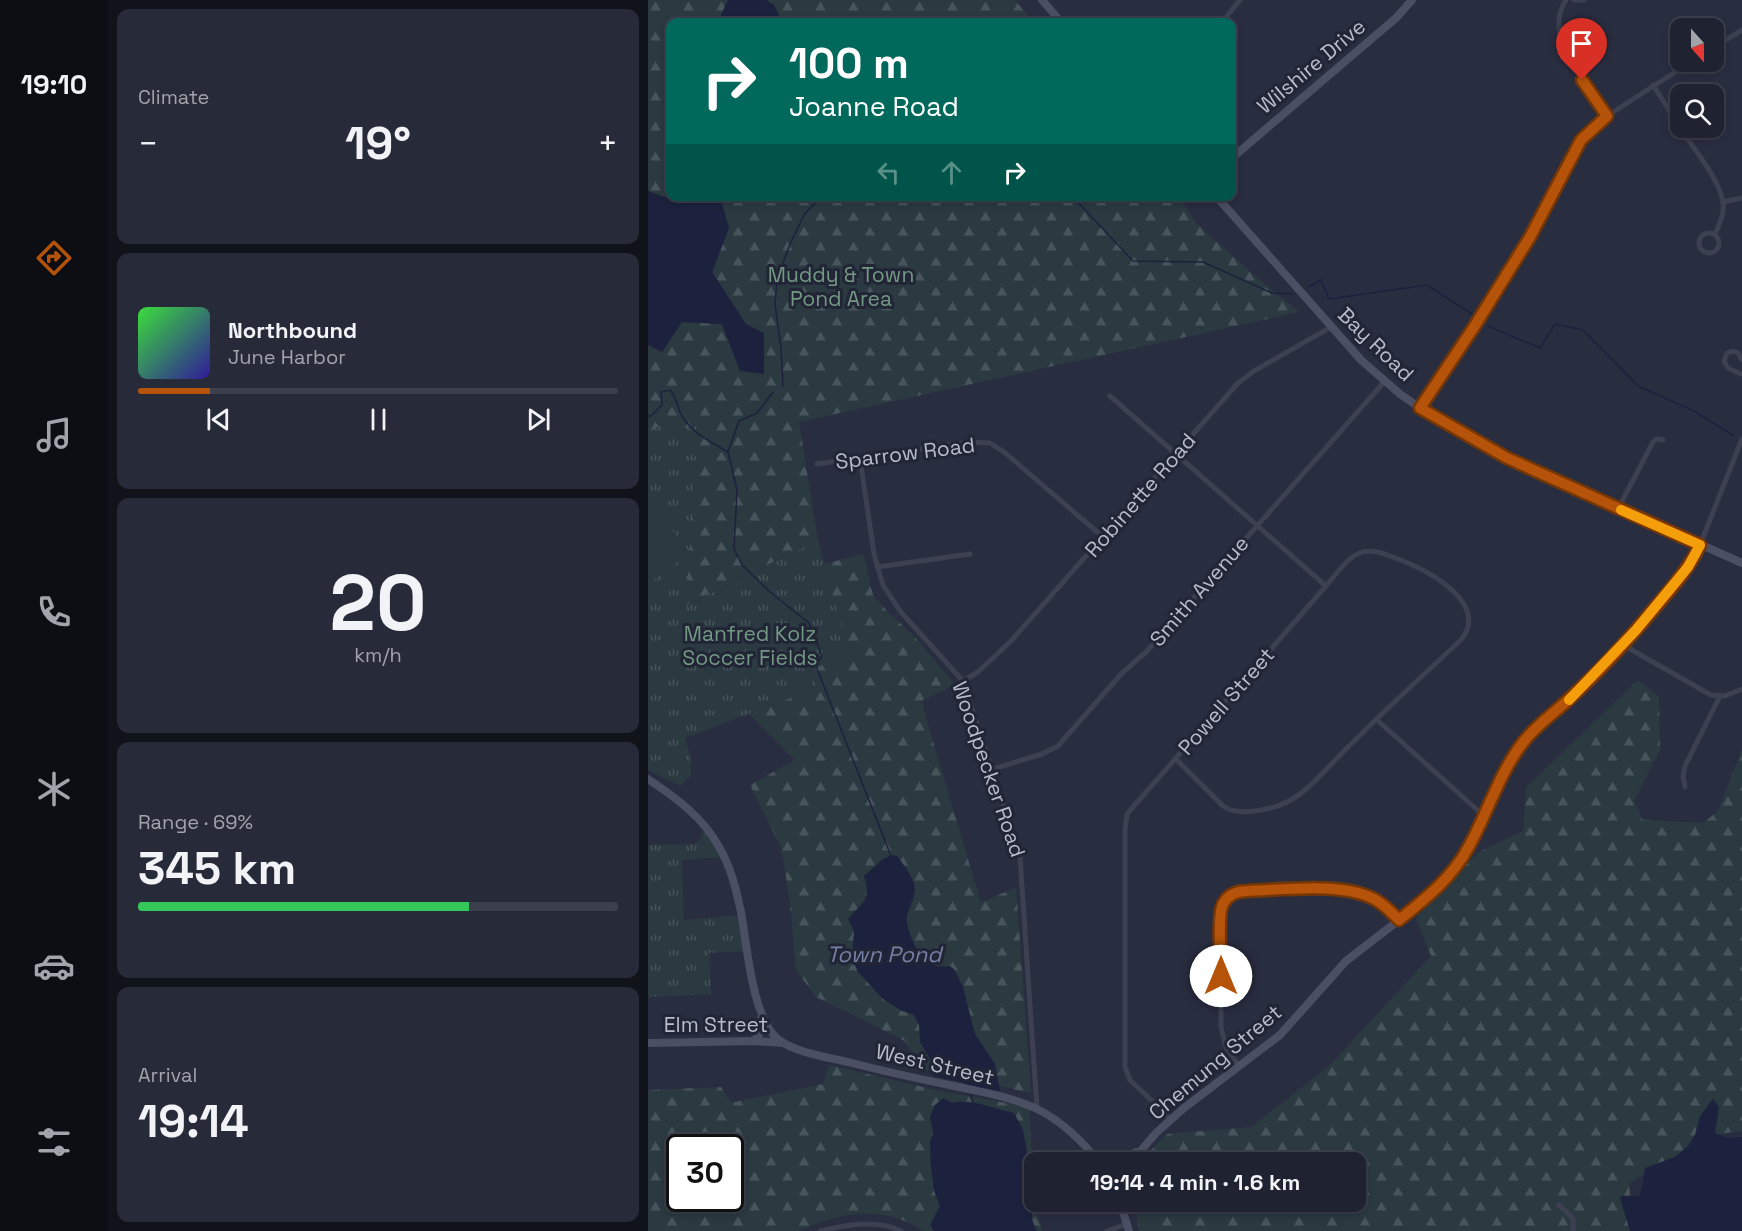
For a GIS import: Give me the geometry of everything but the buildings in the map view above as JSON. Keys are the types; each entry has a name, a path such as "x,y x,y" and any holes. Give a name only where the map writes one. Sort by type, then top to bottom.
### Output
{"street":[{"path":"1042,0 1058,18"},
{"path":"1225,18 1240,0"},
{"name":"Wilshire Drive","path":"1236,155 1396,18 1412,0"},
{"path":"1566,0 1561,9 1559,23 1563,48 1607,116"},
{"path":"1574,0 1584,0"},
{"path":"1724,41 1742,30"},
{"path":"1420,408 1530,237 1581,140 1607,116 1674,72"},
{"path":"1653,85 1670,111"},
{"path":"1687,138 1714,179 1723,202 1722,215 1715,234"},
{"path":"1723,202 1742,198"},
{"name":"Bay Road","path":"1220,201 1361,360 1384,382 1420,408 1507,458 1742,563"},
{"name":"Robinette Road","path":"963,681 978,672 1012,640 1246,376 1331,327"},
{"path":"1733,351 1738,353 1742,361 1742,375 1728,368 1724,361 1727,353 1733,351"},
{"name":"Smith Avenue","path":"993,769 1042,754 1061,742 1121,674 1146,652 1384,382"},
{"path":"1110,396 1326,586"},
{"path":"1618,508 1653,442 1656,439 1663,440"},
{"path":"1700,545 1742,439"},
{"name":"Sparrow Road","path":"817,464 969,442 990,444 1004,452 1103,537"},
{"name":"Woodpecker Road","path":"860,458 877,567 883,585 893,602 963,681 1022,864 1037,1109"},
{"name":"Chemung Street","path":"1139,1152 1171,1119 1286,1029 1346,961 1436,890 1468,849 1503,776 1524,741 1623,645 1688,567 1700,545"},
{"name":"Powell Street","path":"1171,1119 1130,1080 1125,1066 1125,825 1130,811 1354,555 1373,551 1431,573 1447,586 1466,609 1468,628 1461,640 1294,798 1284,803 1238,813 1226,808 1176,759"},
{"path":"877,567 970,554"},
{"path":"1623,645 1706,692 1720,696 1731,695 1742,689"},
{"path":"1685,788 1683,776 1686,761 1720,696"},
{"path":"1376,719 1484,816"},
{"path":"648,779 696,815 710,832 723,855 736,890 761,1011 761,1029 754,1041"},
{"path":"1239,1066 1226,1047 1221,1027 1221,910 1230,895 1247,891 1347,890 1372,897 1383,904 1399,920"},
{"path":"761,1011 772,1034 785,1044"},
{"name":"Elm Street","path":"648,1043 754,1041 785,1044"},
{"name":"West Street","path":"785,1044 840,1060 985,1093 1037,1109 1072,1134 1089,1152"},
{"name":"Chemung Street","path":"1134,1152 1144,1146"},
{"path":"1559,1205 1574,1219 1573,1231"},
{"path":"1107,1231 1128,1227 1124,1212"},
{"path":"820,1231 867,1224 883,1225 901,1231"}],"green space":[{"path":"648,0 728,0 720,18 666,18 666,197 648,191"},
{"path":"766,0 1015,0 1030,18 780,18 774,5"},
{"name":"Muddy & Town Pond Area","path":"721,201 1182,201 1196,223 1299,312 799,422 818,540 686,605 698,426 684,428 674,419 648,432 648,345 662,352 681,322 722,324 740,371 746,324 712,272 729,228"},
{"name":"Manfred Kolz Soccer Fields","path":"674,419 698,425 687,605 818,540 850,654 811,670 817,688 685,738 691,757 691,776 681,786 648,770 648,432"},
{"path":"657,510 690,553 648,584 648,517"},
{"path":"863,554 873,595 914,636 955,685 921,701 981,903 1016,887 1031,1093 922,1069 905,1041 816,997 796,970 790,902 781,847 750,785 795,760 749,714 817,688 811,670 849,654 824,564"},
{"path":"1638,680 1659,697 1660,750 1634,801 1643,820 1703,823 1718,811 1742,749 1742,1131 1710,1135 1629,1183 1633,1231 1139,1231 1136,1212 1366,1212 1366,1152 1149,1152 1167,1134 1251,1127 1328,1067 1431,956 1416,918 1477,853 1523,831 1526,787"},
{"path":"704,830 721,857 682,860 684,920 739,915 745,951 709,953 711,994 648,997 648,845 695,844 700,840"},
{"path":"829,1065 945,1092 1023,1106 1029,1110 1032,1152 1024,1152 1024,1212 1037,1212 1042,1231 923,1231 894,1217 862,1214 830,1219 800,1231 648,1231 648,1090 721,1087 730,1101 735,1102 823,1084"}],"water":[{"path":"728,0 766,0 774,5 780,18 720,18"},
{"path":"648,191 666,197 666,201 721,201 729,228 712,272 746,324 764,333 764,374 740,371 722,324 682,322 662,352 648,345"},
{"name":"Town Pond","path":"892,855 897,856 909,873 915,888 907,916 913,941 927,962 932,965 950,966 954,969 963,987 975,1034 995,1064 1000,1091 972,1088 962,1082 934,1076 929,1057 920,1042 919,1025 914,1015 902,1011 883,999 858,972 852,959 854,931 848,919 865,900 867,890 864,876 883,859"},
{"path":"943,1098 952,1103 975,1103 1014,1113 1023,1130 1027,1152 1024,1152 1024,1212 1032,1212 1032,1220 1037,1231 934,1231 930,1225 940,1206 934,1191 931,1167 930,1142 933,1132 930,1117 935,1105"},
{"path":"1713,1099 1719,1107 1715,1133 1727,1138 1742,1137 1742,1231 1630,1231 1620,1198 1639,1196 1645,1168 1675,1157 1688,1146 1695,1135 1700,1116"}],"waterway":[{"path":"783,386 775,304 777,280 790,244 805,213 818,201"},
{"path":"1077,201 1133,261 1203,262 1272,293 1292,294"},
{"path":"1308,287 1321,280 1329,299 1427,285 1472,314"},
{"path":"1488,326 1540,348 1555,324 1583,330 1638,386 1694,411 1734,436"},
{"path":"648,416 651,416 662,405 661,392 670,390 682,416 691,428 728,452"},
{"path":"773,392 757,413 739,421 728,452 737,490 734,549 742,565 770,592 809,623 822,656 816,666 891,856"},
{"path":"971,1095 973,1103"}],"slow traffic":[{"path":"1569,700 1636,630 1688,567 1700,545 1621,510"}],"route":[{"path":"1221,976 1221,910 1230,895 1241,891 1347,890 1372,897 1383,904 1399,920 1436,890 1468,849 1519,747 1623,645 1696,555 1700,545 1507,458 1420,408 1530,237 1569,158 1581,140 1607,116 1582,80"}]}
